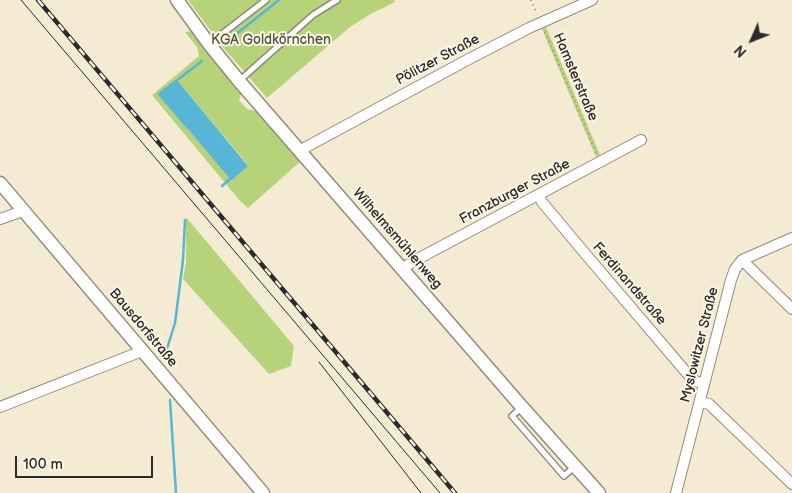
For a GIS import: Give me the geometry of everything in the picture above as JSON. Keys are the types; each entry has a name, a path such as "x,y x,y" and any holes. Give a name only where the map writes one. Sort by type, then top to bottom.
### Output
{"street":[{"name":"Wilhelmsmühlenweg","path":"177,0 239,81 599,493"},
{"name":"Pölitzer Straße","path":"300,151 451,68 541,22 592,0"},
{"name":"Franzburger Straße","path":"403,269 412,262 641,140"},
{"name":"Bausdorfstraße","path":"0,183 263,493"},
{"name":"Ferdinandstraße","path":"538,195 692,379 704,384"},
{"path":"0,219 23,211"},
{"path":"792,238 742,260 792,309"},
{"name":"Myslowitzer Straße","path":"676,493 731,280 735,269 742,260"},
{"path":"0,407 142,351"},
{"path":"700,402 708,404 792,484"}],"lane":[{"path":"209,44 266,0"},
{"path":"239,81 313,15 337,0"}],"path":[{"name":"Hamsterstraße","path":"531,0 601,162"}],"green space":[{"name":"KGA Goldkörnchen","path":"188,0 394,0 395,2 350,27 267,98 222,46"},
{"path":"546,27 600,155 596,157 542,29"},
{"path":"193,31 242,92 239,100 247,109 260,112 302,160 248,208 240,201 152,95 199,56 197,47 185,32","holes":["177,80 248,165 233,179 159,94"]},
{"path":"186,217 294,346 291,366 269,374 183,279 186,262"}],"water":[{"path":"177,80 248,166 232,180 159,94"}],"waterway":[{"path":"225,43 279,0"},
{"path":"188,128 159,94 202,61"},
{"path":"192,132 231,178 222,186"},
{"path":"166,352 175,323 183,260 185,220"},
{"path":"170,400 176,493"}],"tram line":[{"path":"21,0 440,493"},
{"path":"319,362 421,493"}],"railway":[{"path":"38,0 455,493"}]}
